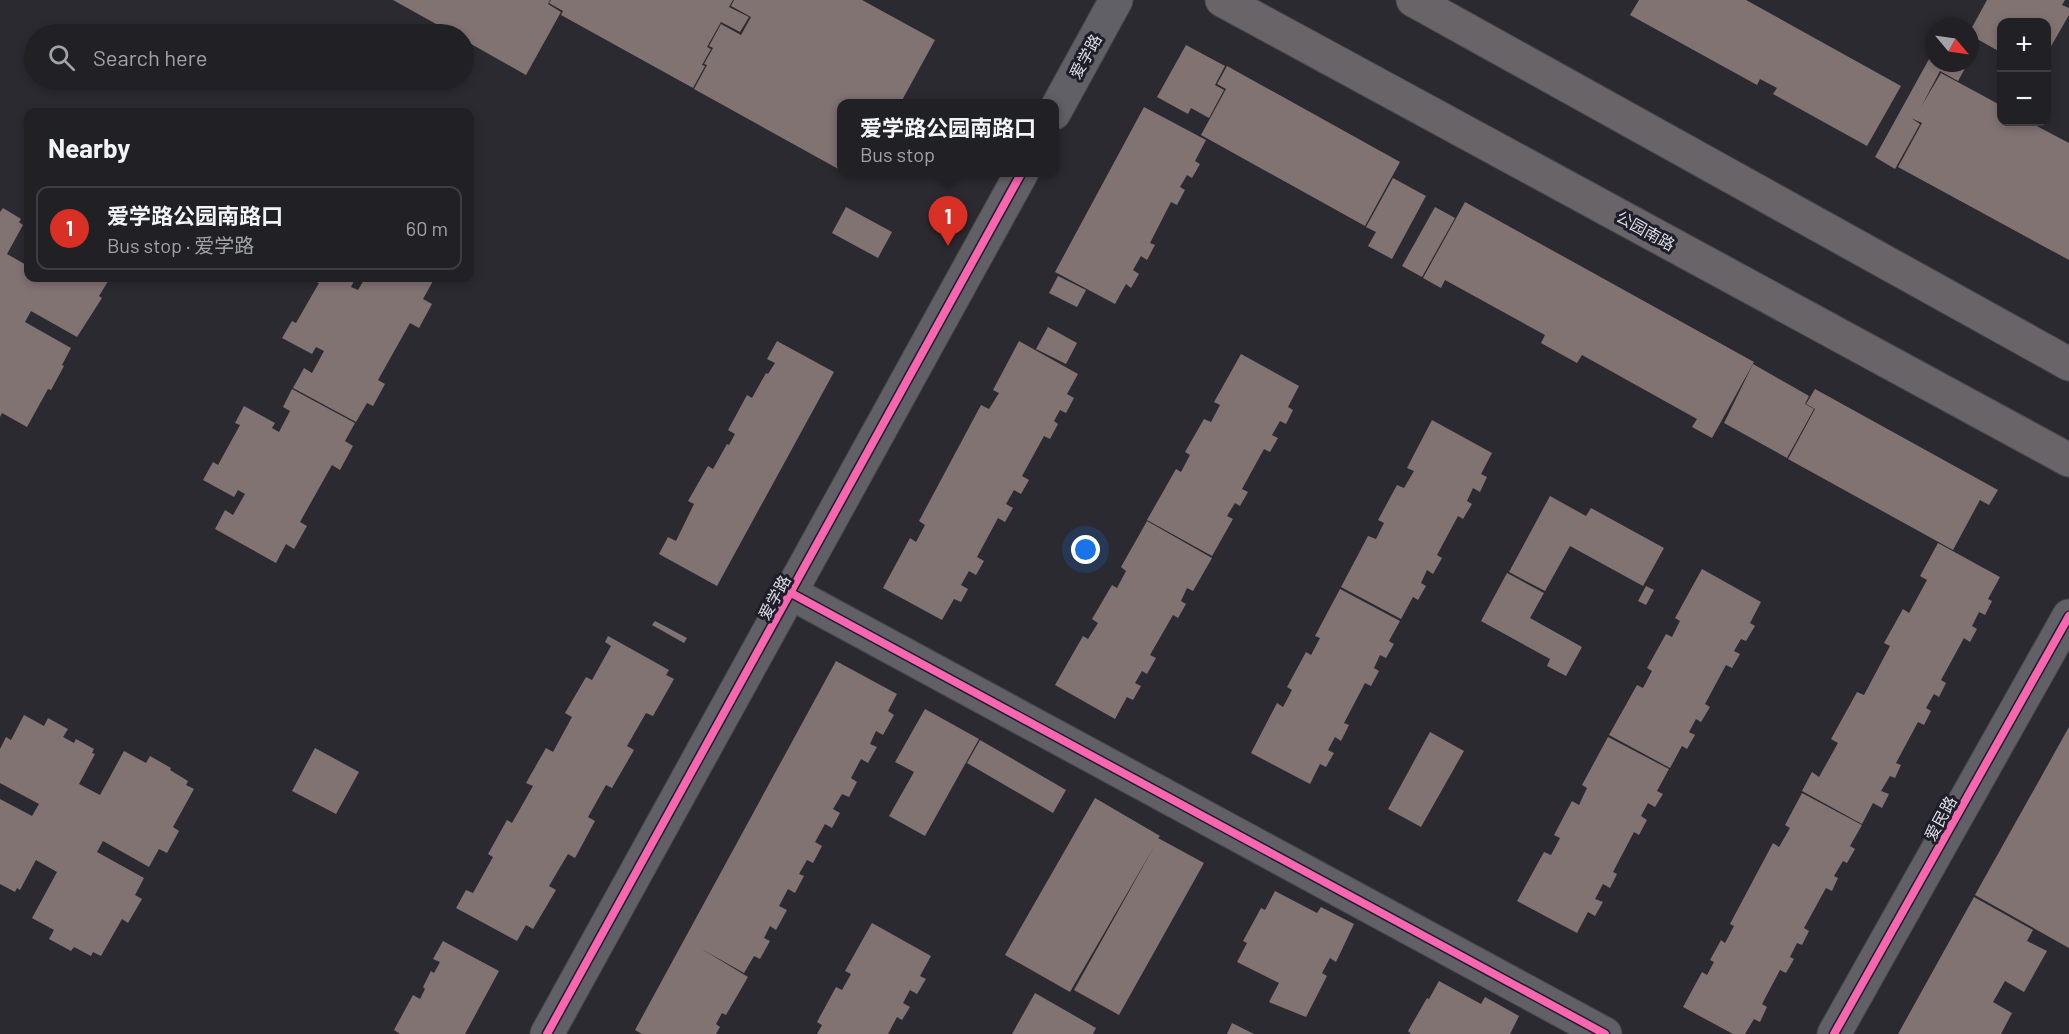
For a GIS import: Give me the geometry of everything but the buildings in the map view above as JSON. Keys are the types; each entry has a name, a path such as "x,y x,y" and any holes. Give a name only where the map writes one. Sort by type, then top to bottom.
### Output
{"main road":[{"name":"公园南路","path":"1222,0 2069,460"},
{"path":"1413,0 2069,364"}],"street":[{"name":"爱学路","path":"1059,104 1116,0"},
{"name":"爱学路","path":"547,1034 1019,177"},
{"path":"791,593 1605,1034"},
{"name":"爱民路","path":"1834,1034 2069,616"}],"cycle path":[{"path":"547,1034 1019,177"},
{"path":"791,593 1605,1034"},
{"path":"1834,1034 2069,616"}],"place":[{"name":"爱学路公园南路口","path":"948,246"}]}
